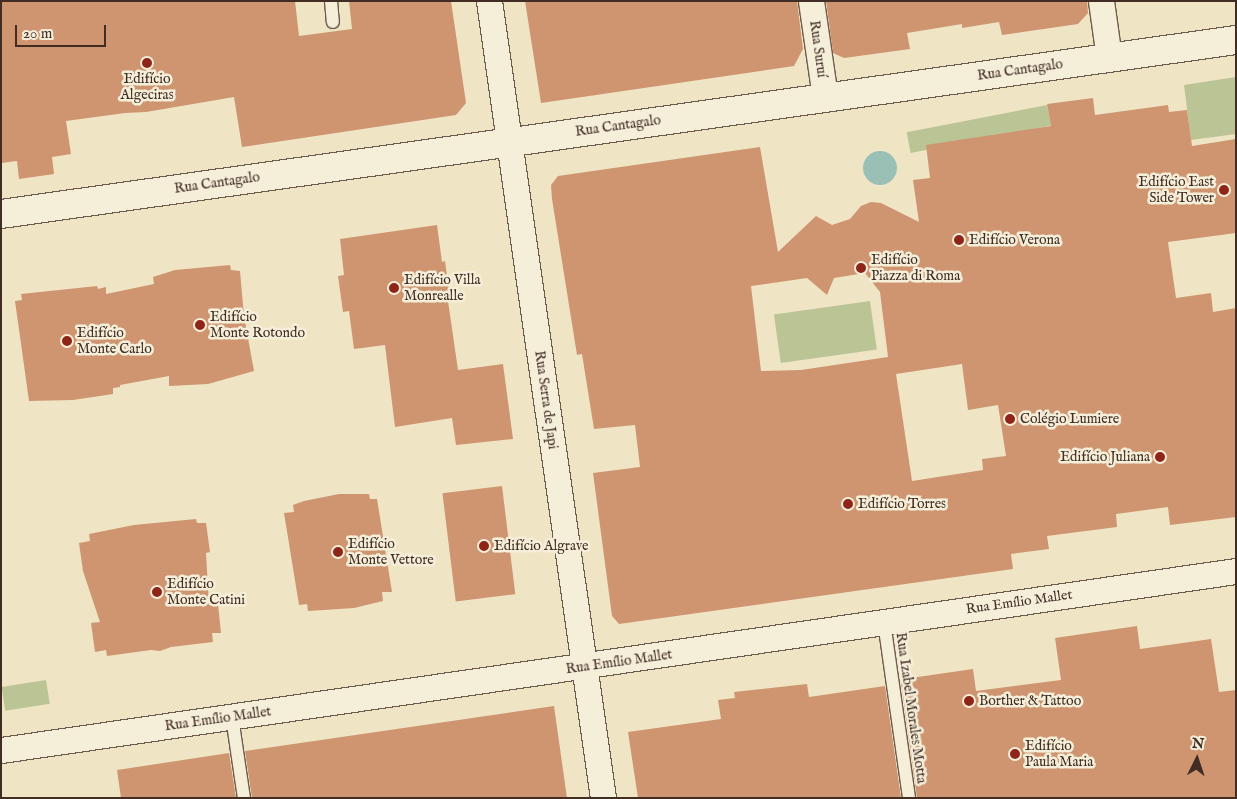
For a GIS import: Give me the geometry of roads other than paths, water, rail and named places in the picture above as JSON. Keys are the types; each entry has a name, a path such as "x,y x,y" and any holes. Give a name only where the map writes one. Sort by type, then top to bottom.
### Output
{"street":[{"name":"Rua Serra de Japi","path":"490,1 603,798"},
{"name":"Rua Suruí","path":"811,1 825,97"},
{"path":"1101,1 1109,58"},
{"name":"Rua Cantagalo","path":"1,214 1236,40"},
{"name":"Rua Emílio Mallet","path":"1,750 1236,571"}],"lane":[{"path":"330,1 333,22"},
{"name":"Rua Izabel Morales Motta","path":"884,622 909,798"},
{"path":"232,717 244,798"}],"water":[{"path":"880,151 892,156 897,168 892,180 880,185 868,180 863,168 868,156"}],"place":[{"name":"Edifício Algeciras","path":"147,63"},
{"name":"Edifício East Side Tower","path":"1224,190"},
{"name":"Edifício Verona","path":"959,240"},
{"name":"Edifício Piazza di Roma","path":"861,268"},
{"name":"Edifício Villa Monrealle","path":"394,288"},
{"name":"Edifício Monte Rotondo","path":"200,325"},
{"name":"Edifício Monte Carlo","path":"67,341"},
{"name":"Colégio Lumiere","path":"1010,419"},
{"name":"Edifício Juliana","path":"1160,457"},
{"name":"Edifício Torres","path":"848,504"},
{"name":"Edifício Algrave","path":"484,546"},
{"name":"Edifício Monte Vettore","path":"338,552"},
{"name":"Edifício Monte Catini","path":"157,592"},
{"name":"Borther & Tattoo","path":"969,701"},
{"name":"Edifício Paula Maria","path":"1015,754"}]}
